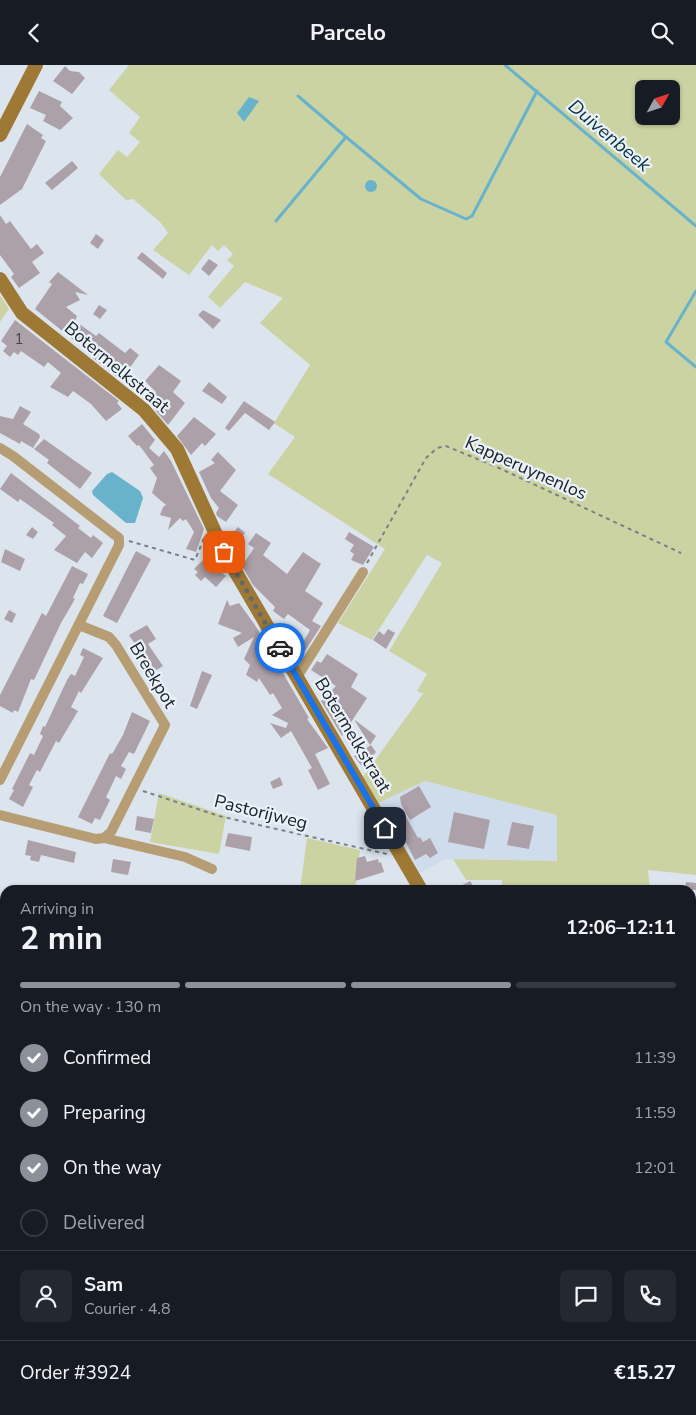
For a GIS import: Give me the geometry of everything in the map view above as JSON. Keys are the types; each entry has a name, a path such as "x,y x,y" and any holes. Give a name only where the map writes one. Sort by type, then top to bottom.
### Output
{"street":[{"path":"0,135 36,65"},
{"name":"Botermelkstraat","path":"0,279 22,313 144,410 160,426 176,449 224,552 418,885"},
{"path":"0,449 13,456 119,539 119,545 80,625 0,780"},
{"name":"Botermelkstraat","path":"297,677 363,572"},
{"name":"Breekpot","path":"80,625 109,637 116,645 165,725 111,832 104,838"},
{"path":"0,815 96,839 104,838 185,857 212,869"}],"path":[{"name":"Kapperuynenlos","path":"363,572 426,458 437,448 446,446 499,468 681,553"},
{"path":"119,539 195,560 210,522"},
{"name":"Pastorijweg","path":"133,788 219,816 385,854"}],"shaded area":[{"path":"425,781 557,815 558,861 453,859 444,860 420,873 378,803"}],"green space":[{"path":"129,65 696,65 696,875 648,870 650,885 502,885 502,880 466,880 453,859 557,861 557,815 425,781 378,803 363,777 423,694 417,691 427,674 389,651 442,563 427,555 372,640 338,623 385,549 268,474 295,437 274,423 310,365 260,323 283,298 245,282 220,308 208,297 234,266 227,260 233,254 224,245 218,251 212,245 189,275 153,250 168,233 160,222 133,199 126,200 99,174 118,150 127,157 140,142 129,133 140,117 109,90"},
{"path":"0,295 9,309 0,322"},
{"path":"159,793 226,816 219,854 150,842"},
{"path":"307,838 360,850 356,885 301,885"}],"water":[{"path":"249,97 259,101 244,122 237,113"},
{"path":"369,180 373,180 377,186 373,192 369,192 365,188 365,184"},
{"path":"112,472 140,491 143,498 135,523 126,523 93,495 92,491 107,474"}],"building":[{"path":"65,66 70,71 79,72 85,78 72,94 53,81"},
{"path":"39,91 62,102 60,106 73,118 60,130 43,121 46,115 30,108"},
{"path":"27,124 43,135 41,138 46,141 22,189 0,205 0,177"},
{"path":"72,161 78,168 52,190 45,183"},
{"path":"0,215 6,224 10,221 31,249 37,244 44,253 32,262 40,273 19,288 11,277 14,274 0,255"},
{"path":"96,234 104,240 98,249 90,243"},
{"path":"142,252 167,273 163,279 137,258"},
{"path":"209,259 218,265 209,276 201,269"},
{"path":"58,272 88,295 75,292 80,300 66,307 77,316 75,321 96,336 99,333 125,353 130,348 139,355 121,380 93,358 97,351 78,339 76,342 35,309 52,284 49,282"},
{"path":"99,305 107,310 100,319 93,314"},
{"path":"203,310 221,320 213,329 198,315"},
{"path":"15,320 119,401 117,403 122,409 106,421 91,404 73,391 68,397 50,387 61,373 48,362 44,367 21,351 18,355 14,352 10,357 3,351 7,346 1,341"},
{"path":"159,365 181,381 173,392 185,403 168,425 148,402 156,392 145,381"},
{"path":"209,382 227,397 222,404 202,391"},
{"path":"244,401 275,422 269,430 245,413 229,431 225,428"},
{"path":"20,406 31,412 23,424 39,434 40,437 33,448 21,441 20,444 0,433 0,416 13,419"},
{"path":"194,417 216,434 205,446 202,443 191,455 177,436"},
{"path":"142,424 155,440 149,448 159,457 164,451 171,461 204,529 196,552 186,549 194,532 186,519 183,521 180,518 168,530 171,518 160,515 163,507 166,505 152,493 157,478 150,468 154,465 139,445 137,446 128,436"},
{"path":"44,439 92,473 80,489 47,463 49,460 34,449"},
{"path":"218,452 236,470 220,491 238,505 226,522 217,516 216,513 219,508 211,498 199,472 215,463 211,460"},
{"path":"11,473 80,526 78,528 91,538 93,535 103,543 92,558 85,552 77,563 54,550 66,536 52,525 54,523 20,499 18,502 0,489"},
{"path":"32,527 38,532 33,539 26,535"},
{"path":"238,527 245,533 233,549 228,539"},
{"path":"349,532 374,547 363,565 351,560 354,554 350,551 354,545 345,539"},
{"path":"256,533 271,543 263,555 287,574 303,552 321,564 305,591 323,603 312,621 321,626 305,651 300,648 310,630 288,614 284,619 273,611 275,607 253,585 242,566 254,548 248,544"},
{"path":"5,549 25,559 20,571 1,562"},
{"path":"213,550 219,560 214,566 226,576 216,587 205,577 201,581 195,575 198,572 194,569"},
{"path":"136,551 151,559 117,623 103,616"},
{"path":"72,566 88,574 83,584 80,583 73,598 75,599 61,623 34,680 31,679 18,712 14,710 13,713 0,706 0,695 42,613 46,616"},
{"path":"227,600 230,606 239,603 255,625 309,718 307,719 328,748 315,754 330,784 318,790 308,770 312,768 291,731 281,738 270,723 286,728 288,723 272,715 282,708 273,693 270,695 259,678 257,682 246,675 250,665 244,659 254,637 238,647 233,638 242,633 218,624"},
{"path":"9,610 16,614 12,623 4,619"},
{"path":"147,625 156,639 148,644 163,666 155,671 141,648 139,650 129,635"},
{"path":"388,629 395,633 386,649 373,640 379,631 384,635"},
{"path":"83,648 103,658 81,693 79,691 71,707 78,711 59,743 56,741 40,772 37,770 29,785 33,787 23,807 9,799 14,790 12,789 30,753 34,755 43,736 40,734 43,726 45,727 67,680 71,674 75,676 84,657 80,655"},
{"path":"327,654 358,674 351,687 367,698 342,736 321,701 336,686 311,670 317,661 321,663"},
{"path":"202,671 212,675 197,709 190,706"},
{"path":"132,712 150,721 134,754 129,752 121,766 126,769 121,779 116,776 106,797 110,800 100,820 95,818 92,824 78,817 110,753 112,754 123,735"},
{"path":"355,721 376,736 370,745"},
{"path":"371,745 376,752 363,768 354,756"},
{"path":"280,777 283,785 273,789 270,782"},
{"path":"419,786 431,807 410,820 401,804 400,797"},
{"path":"454,812 490,820 484,849 448,842"},
{"path":"137,816 154,819 151,833 135,830"},
{"path":"406,817 418,838 420,837 423,842 430,838 438,853 430,858 426,854 415,860 396,823"},
{"path":"512,822 534,826 529,849 507,845"},
{"path":"228,833 252,837 250,851 225,846"},
{"path":"28,840 76,852 74,863 41,855 39,862 30,860 31,856 25,855"},
{"path":"365,856 367,862 378,859 384,872 355,881 357,858"},
{"path":"113,859 131,862 128,875 111,872"},
{"path":"470,881 473,885 462,885"},
{"path":"686,882 696,883 696,885 686,885"}],"waterway":[{"name":"Duivenbeek","path":"505,65 696,226"},
{"path":"276,221 346,137 421,199 466,219 472,216 537,91"},
{"path":"298,96 346,137"},
{"name":"Duivenbeek","path":"696,291 666,342 696,367"}],"way so far":[{"path":"224,552 280,648"}],"route":[{"path":"280,648 371,801 385,828"}]}
